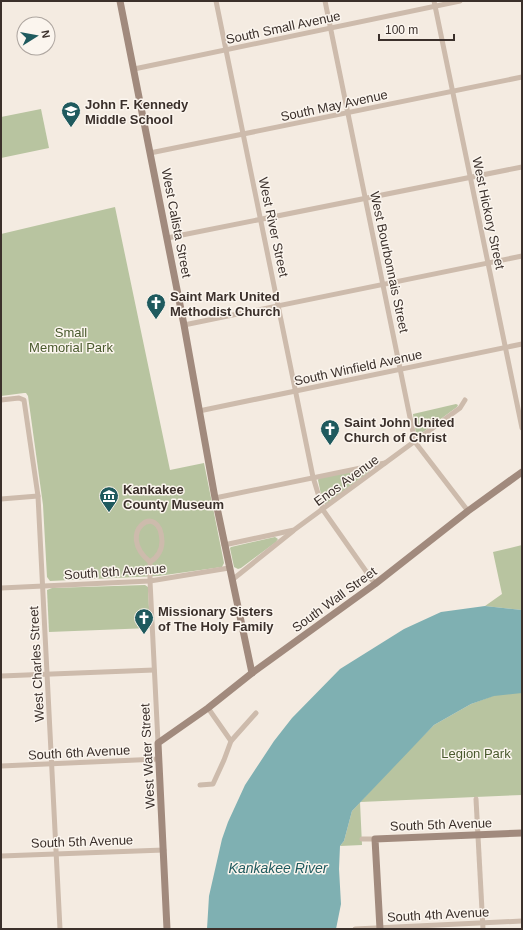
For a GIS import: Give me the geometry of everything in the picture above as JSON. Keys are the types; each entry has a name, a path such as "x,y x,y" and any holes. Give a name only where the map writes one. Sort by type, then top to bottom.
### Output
{"street":[{"name":"West Calista Street","path":"120,1 184,325 214,498 252,673"},
{"name":"West River Street","path":"216,1 313,477 323,510 376,584"},
{"name":"West Bourbonnais Street","path":"325,1 415,442 468,512"},
{"name":"South Small Avenue","path":"134,69 330,28 434,4 460,1"},
{"name":"West Hickory Street","path":"434,4 522,428"},
{"name":"South May Avenue","path":"150,153 522,77"},
{"path":"167,238 522,166"},
{"path":"184,325 522,256"},
{"name":"South Winfield Avenue","path":"199,411 522,344"},
{"name":"West Charles Street","path":"1,400 23,398 25,402 38,496 60,929"},
{"name":"Enos Avenue","path":"232,580 294,530 460,408 465,400"},
{"path":"214,498 388,462"},
{"name":"South Wall Street","path":"158,743 376,584 522,472"},
{"path":"1,499 38,496"},
{"path":"150,521 156,523 158,526 162,546 159,554 150,562 138,550 137,533 141,525 150,521"},
{"name":"Enos Avenue","path":"224,545 294,530"},
{"name":"West Water Street","path":"150,562 167,929"},
{"name":"South 8th Avenue","path":"1,588 150,582 229,568"},
{"path":"1,676 154,670"},
{"path":"208,708 231,741"},
{"path":"200,785 213,784 231,741 256,713"},
{"name":"South 6th Avenue","path":"1,766 159,759"},
{"path":"476,799 483,929"},
{"name":"South 5th Avenue","path":"362,839 522,833"},
{"path":"375,839 380,928"},
{"name":"South 5th Avenue","path":"1,856 164,850"},
{"name":"South 4th Avenue","path":"355,929 522,921"}],"green space":[{"path":"41,109 49,148 1,158 1,117"},
{"name":"Small Memorial Park","path":"115,207 170,470 204,463 224,563 222,567 158,576 50,581 47,577 43,505 28,396 24,393 1,396 1,234"},
{"path":"456,404 458,405 457,407 419,435 416,434 413,414"},
{"path":"370,469 369,472 326,504 323,504 318,480 319,478"},
{"path":"275,537 278,539 276,542 241,568 238,569 234,567 231,547"},
{"path":"522,545 522,610 485,606 502,594 493,552"},
{"path":"145,585 148,587 150,628 49,632 47,590 52,588"},
{"name":"Legion Park","path":"522,692 522,795 360,802 434,725 471,704 498,694"},
{"path":"360,802 362,845 340,846 344,841 352,811"}],"water":[{"name":"Kankakee River","path":"485,606 522,610 522,693 494,696 471,704 434,725 352,811 344,841 340,846 339,869 341,904 336,929 207,929 209,896 222,839 228,822 245,785 274,741 292,718 340,669 404,629 441,612"}],"place":[{"name":"John F. Kennedy Middle School","path":"71,128"},
{"name":"Saint Mark United Methodist Church","path":"156,320"},
{"name":"Saint John United Church of Christ","path":"330,446"},
{"name":"Kankakee County Museum","path":"109,513"},
{"name":"Missionary Sisters of The Holy Family","path":"144,635"}]}
